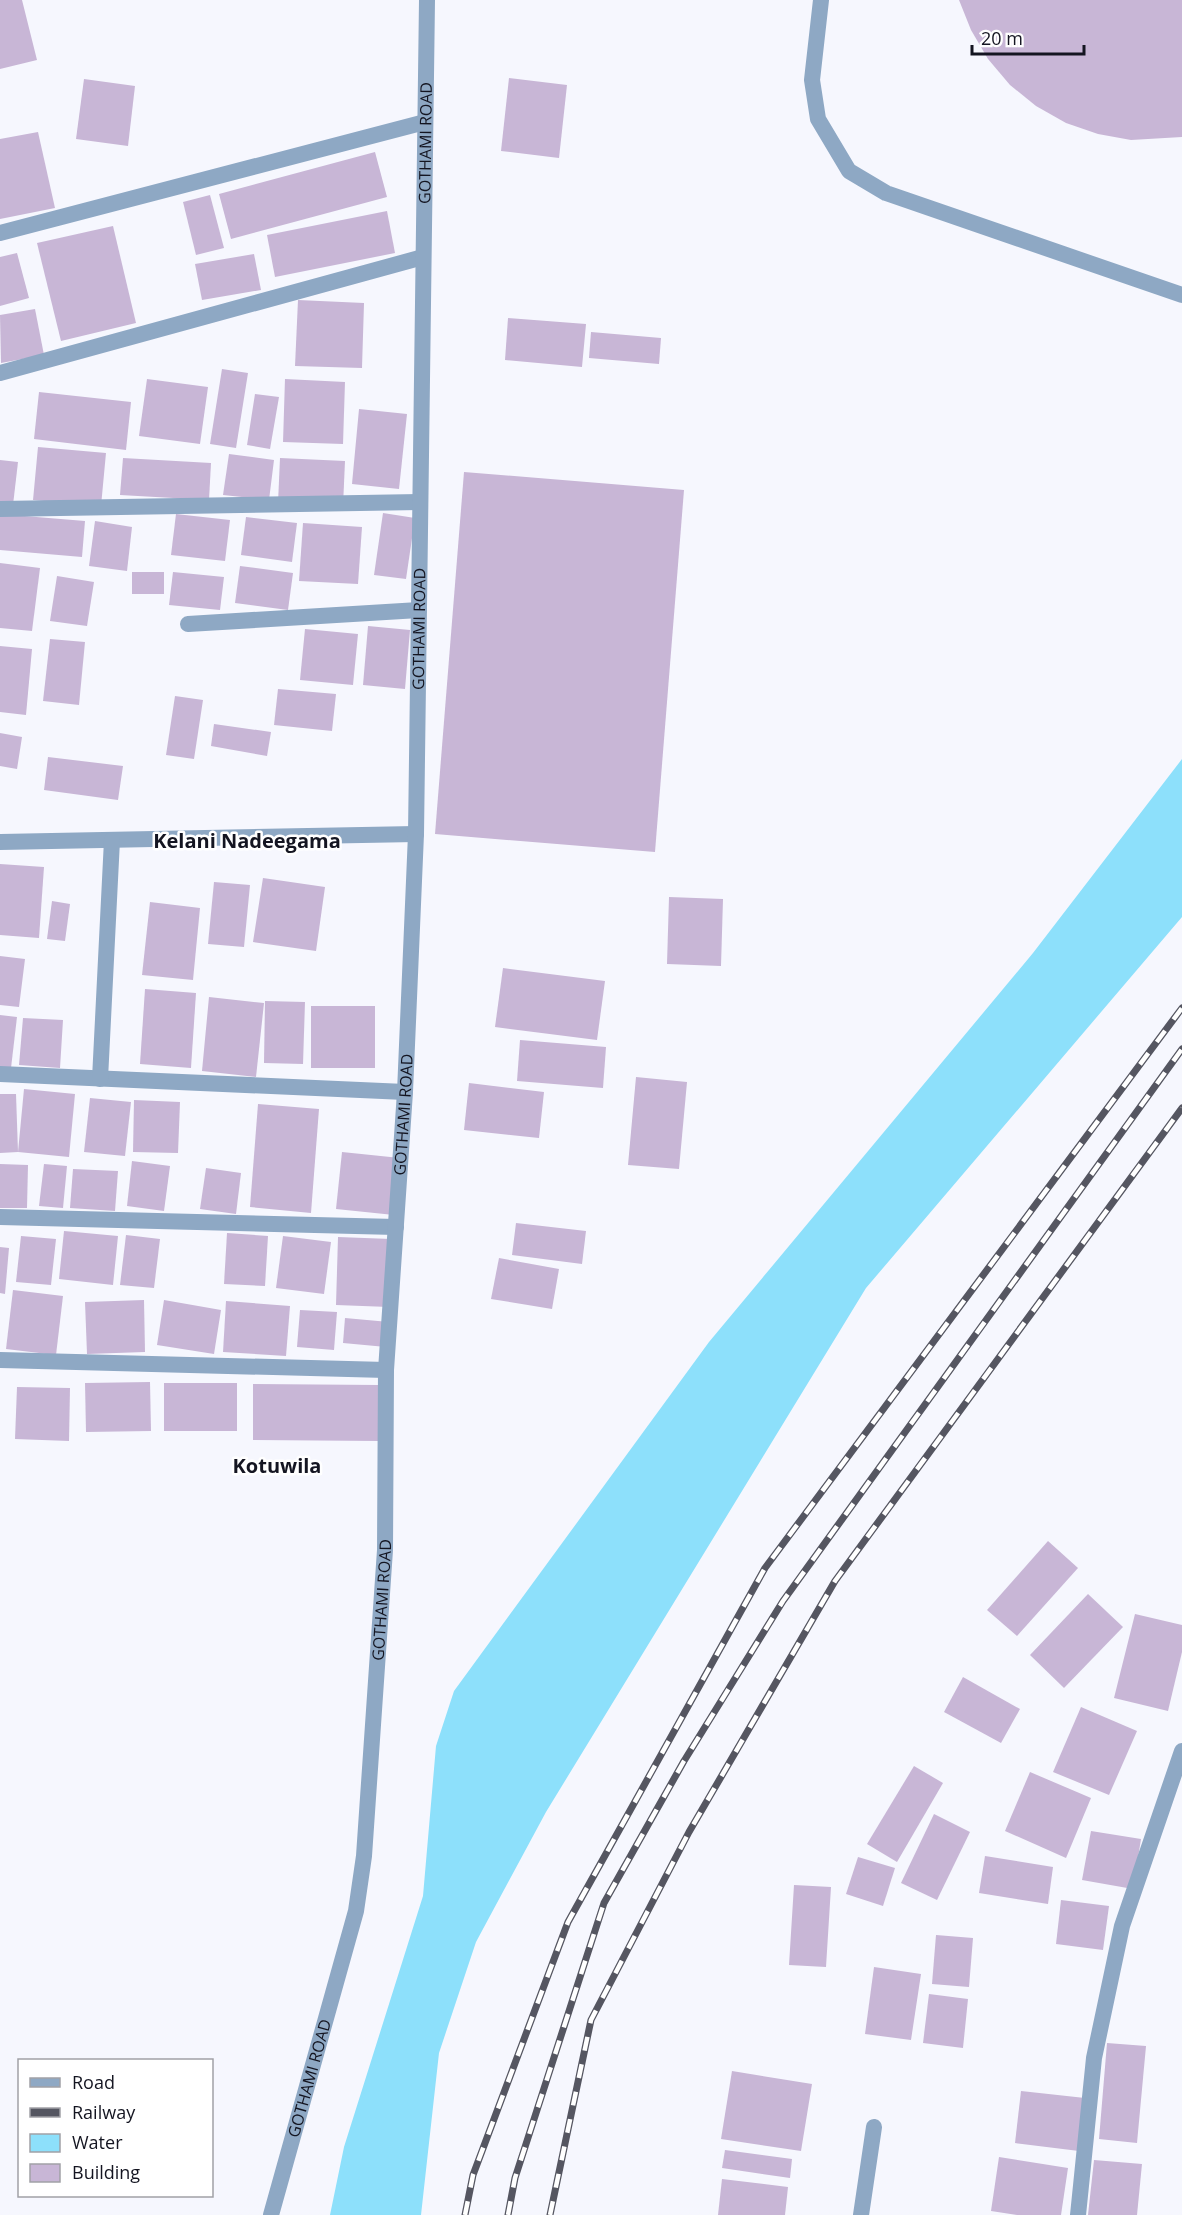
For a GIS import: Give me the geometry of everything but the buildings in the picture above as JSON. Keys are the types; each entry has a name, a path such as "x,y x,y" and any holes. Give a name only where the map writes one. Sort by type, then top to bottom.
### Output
{"street":[{"name":"GOTHAMI ROAD","path":"271,2215 356,1911 364,1856 385,1550 386,1370 405,1092 416,834 427,0"},
{"path":"821,0 812,80 818,119 849,171 886,193 1182,295"},
{"path":"0,233 425,122"},
{"path":"0,374 423,257"},
{"path":"0,509 420,502"},
{"path":"188,624 418,610"},
{"path":"0,843 416,834"},
{"path":"100,1078 112,840"},
{"path":"0,1074 405,1092"},
{"path":"0,1217 396,1227"},
{"path":"0,1360 386,1370"},
{"path":"1078,2215 1094,2058 1122,1926 1182,1750"},
{"path":"861,2215 874,2127"}],"water":[{"path":"1182,759 1182,917 866,1288 546,1812 476,1942 439,2053 421,2215 330,2215 344,2147 423,1896 436,1746 454,1691 709,1342 1033,953"}],"railway":[{"path":"465,2215 473,2175 568,1922 765,1568 1182,1008"},
{"path":"508,2215 515,2178 604,1903 684,1761 783,1601 1182,1049"},
{"path":"550,2215 591,2020 689,1832 835,1581 1182,1108"}],"district":[{"name":"Kelani Nadeegama","path":"247,840"},
{"name":"Kotuwila","path":"277,1465"}]}
